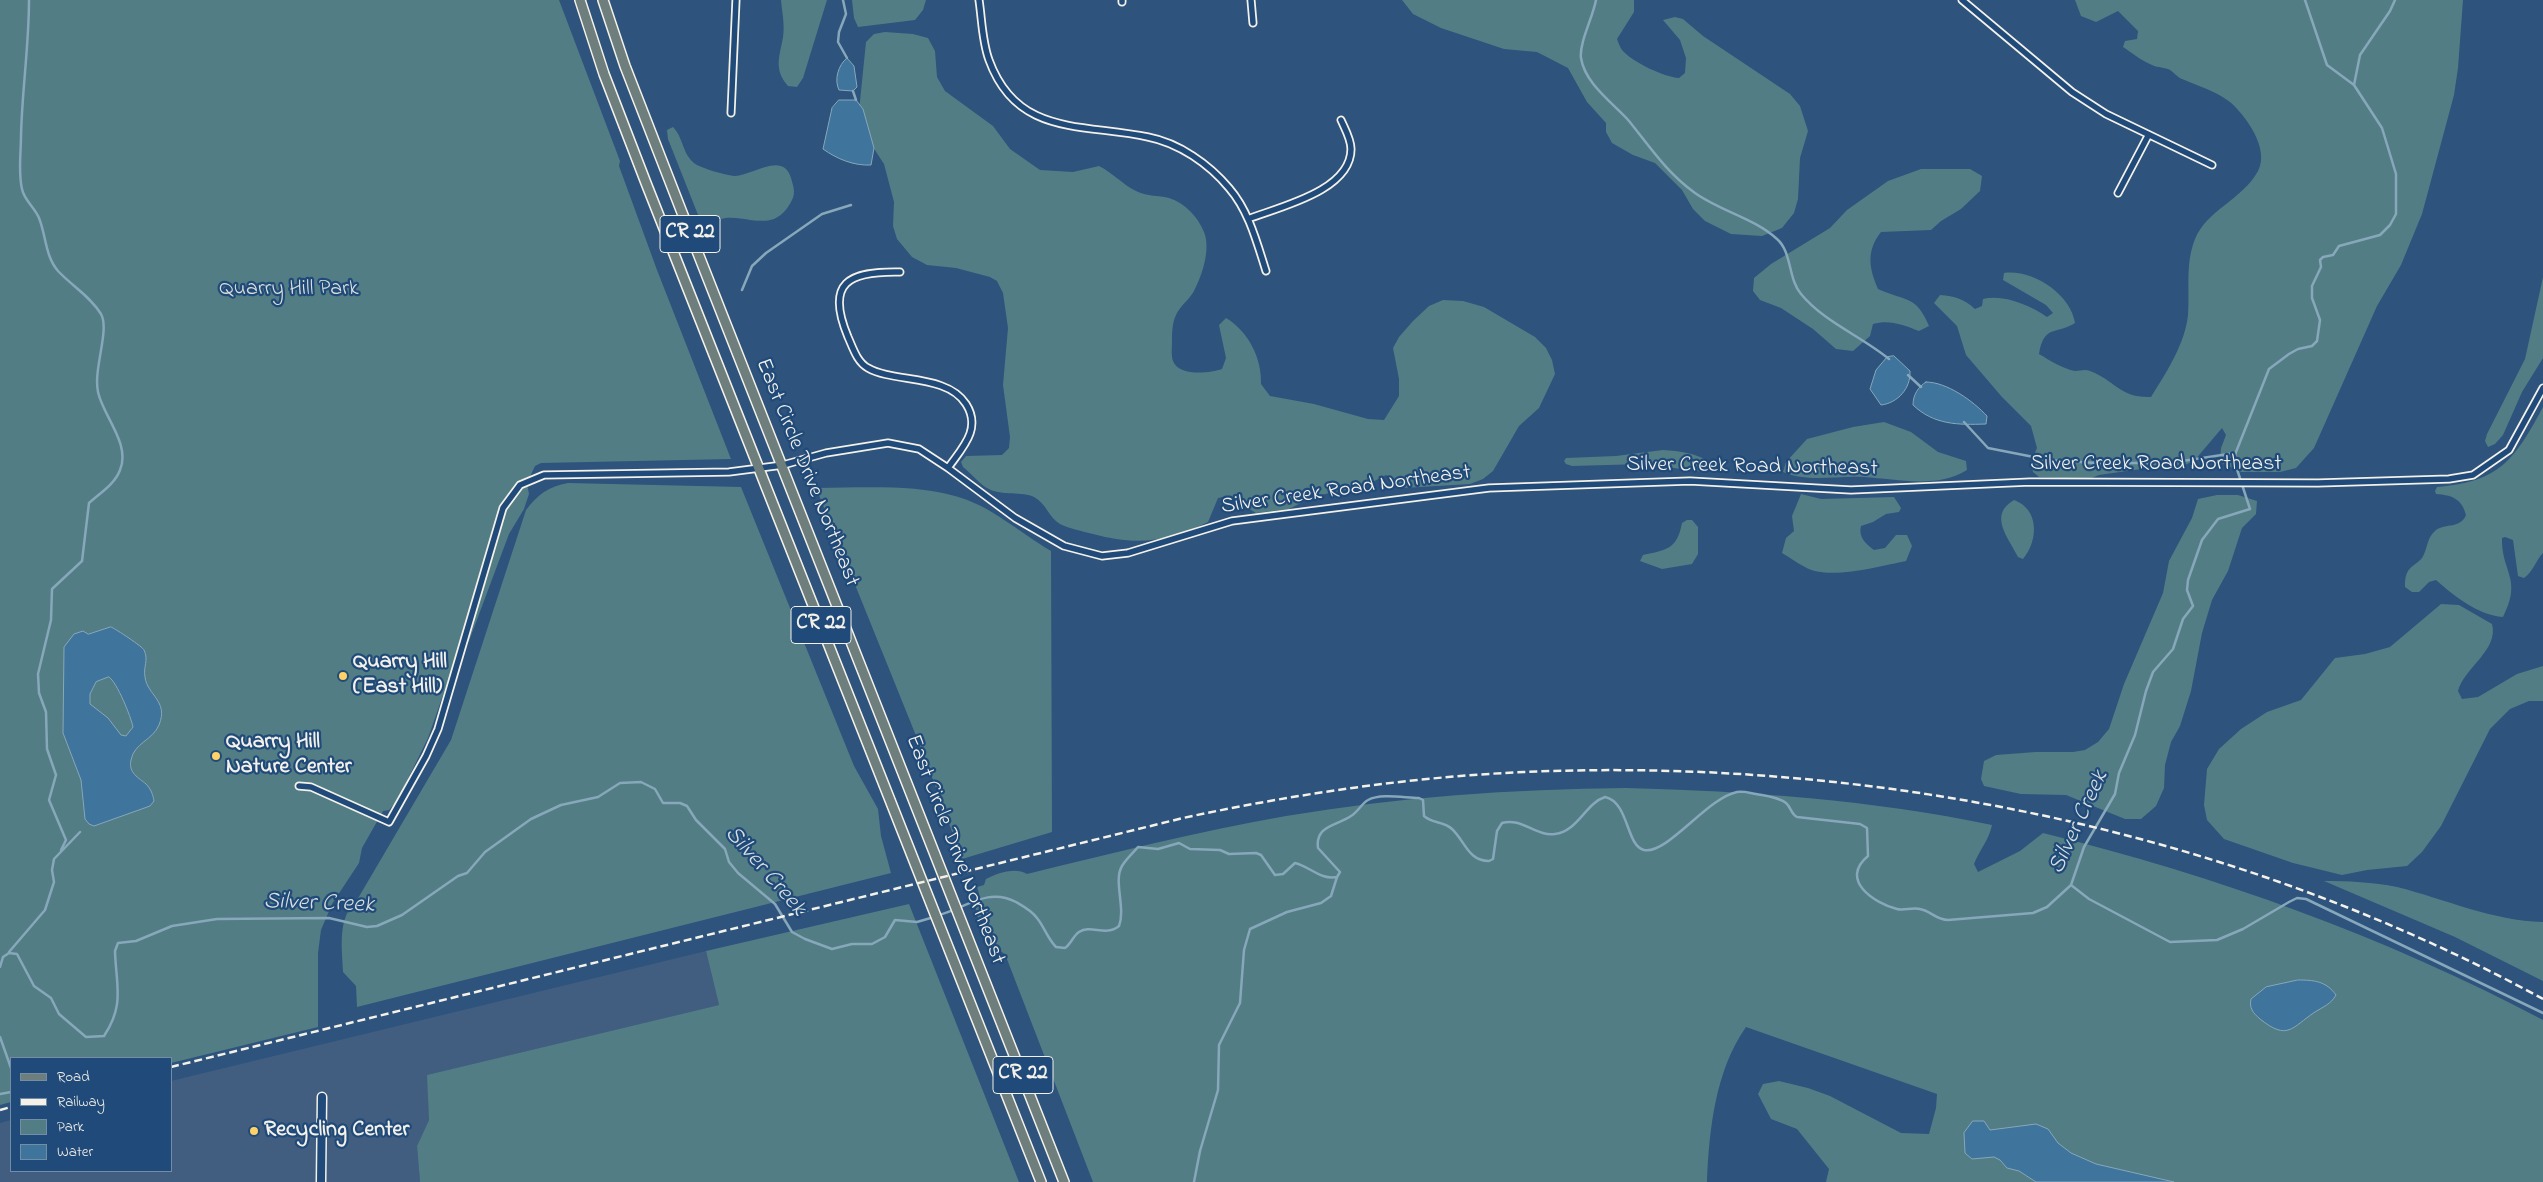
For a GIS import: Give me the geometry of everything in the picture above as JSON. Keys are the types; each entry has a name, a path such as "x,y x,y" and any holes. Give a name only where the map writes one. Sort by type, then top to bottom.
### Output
{"main road":[{"name":"East Circle Drive Northeast","path":"580,0 604,74 646,183 1041,1182"},
{"name":"East Circle Drive Northeast","path":"603,0 625,66 1064,1182"}],"street":[{"path":"731,113 736,0"},
{"path":"979,0 989,60 1003,87 1023,107 1050,122 1062,126 1148,137 1173,145 1204,164 1237,198 1248,219 1266,271"},
{"path":"1251,0 1253,24"},
{"path":"1962,0 2072,92 2148,136 2212,165"},
{"path":"1248,219 1328,186 1345,171 1351,149 1341,120"},
{"path":"2118,193 2148,136"},
{"path":"900,272 872,272 853,278 842,289 838,307 856,357 868,368 937,384 966,403 972,419 972,434 948,468"},
{"name":"Silver Creek Road Northeast","path":"299,786 311,787 389,822 426,756 438,730 500,517 507,499 520,485 535,477 553,474 705,473 760,468 783,465 826,453 888,443 918,449 948,468 1015,518 1064,546 1102,556 1128,553 1232,520 1489,488 1690,481 1851,490 2030,482 2425,481 2473,475 2509,450 2543,388"},
{"path":"321,1182 322,1097"}],"shaded area":[{"path":"706,951 719,1005 428,1075 429,1120 417,1146 420,1182 0,1182 0,1123 10,1120 10,1172 172,1172 172,1081"}],"green space":[{"name":"Quarry Hill Park","path":"0,0 559,0 620,161 619,166 657,270 731,459 541,463 535,466 527,483 529,494 524,509 509,534 469,641 455,661 428,738 397,801 389,810 383,811 362,848 359,863 332,904 321,930 318,953 318,1027 172,1063 172,1057 10,1057 10,1102 0,1105"},
{"path":"781,0 827,0 803,78 797,87 788,86 780,74 779,56 784,28"},
{"path":"852,0 926,0 923,10 915,20 858,27 854,18"},
{"path":"1402,0 1634,0 1634,12 1617,39 1621,49 1627,55 1649,68 1665,75 1679,78 1685,73 1686,58 1680,40 1663,20 1675,17 1683,19 1703,36 1790,94 1800,106 1808,131 1800,158 1798,199 1794,213 1782,228 1762,236 1731,234 1705,221 1693,209 1682,190 1655,163 1633,155 1612,143 1606,132 1606,123 1587,102 1568,68 1537,52 1504,49 1441,28 1413,14"},
{"path":"2075,0 2463,0 2454,95 2422,214 2401,265 2377,306 2314,448 2296,468 2280,472 2241,472 2220,462 2221,448 2226,435 2222,428 2194,461 2180,467 2148,468 2099,475 2089,479 2039,477 2033,472 2031,462 2037,448 2031,426 2002,397 1966,355 1957,326 1934,303 1940,295 1945,295 1963,300 1975,309 1982,306 1983,299 2008,299 2033,308 2047,317 2053,313 2046,305 2003,280 2004,273 2015,273 2038,279 2058,293 2066,302 2072,312 2075,323 2048,334 2044,338 2039,354 2070,370 2090,371 2106,379 2124,392 2140,397 2151,397 2169,368 2179,347 2188,315 2189,267 2195,239 2208,220 2244,189 2258,171 2261,162 2259,143 2243,116 2225,98 2180,78 2168,69 2148,63 2123,47 2125,41 2137,39 2138,31 2118,11 2096,22 2081,16"},
{"path":"885,32 913,34 928,38 935,51 937,77 945,91 993,126 1010,149 1040,170 1073,172 1099,166 1136,191 1175,200 1195,216 1204,232 1207,246 1203,270 1197,285 1174,321 1172,359 1176,366 1182,370 1188,372 1210,372 1222,369 1226,358 1219,325 1226,318 1241,330 1252,346 1259,365 1261,384 1270,396 1314,404 1368,419 1384,420 1399,396 1399,379 1393,348 1399,337 1429,306 1443,300 1463,301 1484,307 1535,337 1546,348 1552,360 1555,374 1539,408 1519,426 1493,471 1483,479 1470,484 1404,488 1397,485 1394,478 1386,475 1365,486 1315,496 1289,509 1256,513 1228,496 1218,498 1208,522 1179,534 1152,540 1138,541 1109,538 1072,529 1056,521 1042,503 1034,497 994,491 986,487 963,467 961,462 966,456 1002,455 1009,448 1010,437 1003,385 1008,328 1003,293 997,281 990,277 956,268 927,265 912,257 897,239 893,226 894,202 884,164 869,141 859,111 866,42 874,34"},
{"path":"673,127 677,131 688,157 705,169 734,176 774,165 781,166 787,170 794,192 787,208 774,219 767,221 727,218 721,219 717,230 711,234 704,230 668,139 667,130"},
{"path":"1921,169 1970,169 1982,176 1980,191 1961,209 1941,221 1931,230 1881,232 1873,246 1870,260 1878,289 1915,304 1920,309 1929,326 1919,331 1891,322 1873,324 1870,336 1853,351 1836,349 1813,329 1781,308 1760,300 1753,291 1754,278 1771,264 1830,228 1847,210 1888,181"},
{"path":"2543,277 2543,358 2522,392 2503,435 2495,444 2488,447 2485,441 2487,434 2525,359"},
{"path":"2543,407 2543,553 2524,578 2518,576 2513,540 2505,537 2502,538 2511,584 2509,604 2503,617 2476,609 2436,580 2429,582 2419,592 2412,592 2405,587 2407,573 2422,558 2433,533 2440,528 2457,524 2466,515 2462,505 2455,499 2447,495 2436,494 2437,487 2476,480 2503,465 2523,441"},
{"path":"1884,422 1911,432 1938,452 1966,461 1967,470 1955,476 1930,481 1903,481 1864,477 1813,478 1783,472 1786,462 1807,439 1853,427"},
{"path":"1663,450 1682,452 1700,457 1711,463 1710,469 1704,472 1643,464 1572,466 1564,461 1566,458 1616,456"},
{"path":"568,483 741,487 854,766 878,809 881,836 891,873 357,1007 356,986 343,972 342,933 346,915 357,900 451,740 526,510 544,492 555,486"},
{"path":"816,488 904,488 955,496 968,500 993,513 1051,551 1052,832 962,859 925,758"},
{"path":"1801,494 1821,499 1894,497 1901,508 1899,512 1886,514 1873,522 1861,526 1860,530 1866,543 1874,550 1885,548 1896,535 1907,535 1912,546 1906,561 1869,569 1827,573 1805,567 1782,553 1786,538 1794,531 1792,516"},
{"path":"2217,495 2238,495 2257,501 2256,514 2242,528 2228,571 2212,600 2202,633 2191,691 2180,726 2171,742 2165,765 2164,788 2156,806 2141,819 2125,819 2066,795 2021,794 1984,786 1981,779 1984,761 1996,755 2085,750 2098,742 2109,729 2124,684 2163,593 2169,561 2192,518 2198,499"},
{"path":"2014,500 2028,510 2034,526 2032,543 2023,559 2018,557 2005,534 2001,519 2002,512 2006,506"},
{"path":"1692,520 1698,527 1698,554 1692,564 1662,569 1640,561 1643,555 1659,552 1670,547 1680,532 1682,523"},
{"path":"2441,604 2459,605 2492,624 2493,633 2486,651 2461,683 2458,691 2462,699 2478,697 2517,674 2543,666 2543,701 2529,701 2510,709 2490,729 2441,826 2422,852 2407,866 2367,870 2342,875 2293,863 2224,839 2207,820 2204,805 2207,769 2219,749 2241,729 2267,712 2301,700 2335,658 2365,654 2390,647"},
{"path":"1626,788 1810,798 1901,809 1992,825 1974,864 1978,872 2020,851 2043,833 2108,850 2236,889 2361,935 2422,961 2543,1020 2543,1182 1826,1182 1829,1169 1797,1129 1771,1119 1758,1094 1763,1084 1779,1081 1808,1088 1830,1096 1901,1133 1929,1134 1936,1108 1937,1094 1746,1027 1727,1063 1721,1082 1712,1122 1707,1182 1093,1182 1005,954 992,941 977,915 976,907 979,894 977,887 984,885 986,879 1012,871 1027,874 1221,828 1328,809 1498,792"},
{"path":"2324,881 2388,885 2487,914 2524,921 2543,922 2543,981 2455,937"},
{"path":"909,904 1019,1182 420,1182 417,1146 429,1120 427,1075 719,1005 706,951"}],"water":[{"path":"847,58 854,66 857,87 853,91 839,90 837,82 839,69"},
{"path":"839,100 856,100 863,109 874,148 871,165 846,161 823,149 832,108"},
{"path":"1894,356 1910,371 1910,377 1906,389 1898,398 1881,405 1870,389 1876,370 1887,357"},
{"path":"1926,382 1951,389 1975,404 1987,416 1986,424 1956,424 1929,417 1921,412 1913,405 1913,401 1916,392"},
{"path":"111,627 144,650 147,683 161,710 159,725 153,734 136,749 130,765 135,775 149,788 154,801 150,806 94,826 85,819 81,780 63,733 64,647 74,634 83,631 88,634","holes":["109,677 123,700 133,727 126,736 121,735 108,718 90,704 90,694 96,682"]},
{"path":"2298,980 2319,982 2332,990 2336,995 2327,1005 2289,1030 2283,1031 2269,1026 2251,1008 2251,999 2266,987"},
{"path":"1973,1121 1984,1121 1990,1130 2036,1124 2048,1129 2058,1143 2071,1153 2096,1164 2174,1182 2036,1182 2019,1171 2007,1168 2000,1160 1994,1157 1972,1159 1965,1153 1964,1133"}],"waterway":[{"path":"29,0 20,162 22,189 39,218 48,252 54,265 63,276 92,302 101,314 104,330 98,372 98,392 122,450 120,470 115,480 89,503 82,561 52,589 51,620 38,674 39,693 46,712 47,749 56,775 49,800 66,840 61,850"},
{"path":"843,0 846,14 839,32 838,42 847,58"},
{"path":"1596,0 1581,52 1584,67 1594,85 1629,121 1659,159 1685,185 1715,205 1758,225 1782,244 1797,288 1810,304 1889,359"},
{"path":"2305,0 2327,65 2354,85"},
{"name":"Silver Creek","path":"939,915 977,900 996,897 1005,898 1016,902 1035,915 1056,947 1065,948 1079,932 1088,929 1104,931 1119,926 1121,919 1120,872 1124,863 1138,847 1158,849 1179,843 1190,849 1220,850 1229,854 1256,853 1261,855 1275,875 1283,874 1295,863 1320,875 1337,877 1340,872 1318,848 1318,840 1323,830 1353,814 1368,800 1393,796 1423,800 1424,816 1449,826 1471,854 1476,858 1489,861 1493,859 1497,831 1502,823 1516,823 1548,834 1563,832 1575,823 1592,805 1605,797 1619,807 1634,841 1638,847 1644,850 1653,849 1664,844 1713,804 1725,796 1737,792 1779,799 1788,805 1797,817 1860,824 1867,828 1868,856 1860,865 1857,874 1858,882 1870,896 1888,906 1900,909 1920,909 1940,919 1948,920 2033,913 2047,907 2071,885 2084,847 2115,794 2119,773 2135,735 2146,691 2153,672 2173,649 2183,619 2193,606 2187,590 2188,580 2202,540 2218,519 2250,509 2234,460 2236,452 2269,369 2289,354 2298,349 2312,346 2317,341 2320,320 2312,298 2312,286 2321,267 2320,260 2323,257 2333,255 2339,246 2380,235 2390,225 2396,214 2396,174 2382,128 2354,85 2360,55 2390,11 2395,0"},
{"path":"853,91 856,100"},
{"path":"742,290 752,266 766,253 822,214 851,205"},
{"path":"1908,375 1921,387"},
{"path":"1964,422 1988,448 2049,460 2096,463 2169,463 2235,453"},
{"name":"Silver Creek","path":"0,967 3,957 9,953 17,954 34,986 51,998 59,1014 86,1037 104,1036 111,1025 117,1004 115,951 118,943 136,941 172,926 217,919 329,918 367,927 377,926 402,915 458,876 467,873 485,852 531,819 561,805 598,797 620,783 641,782 655,789 663,803 680,803 687,806 696,820 725,849 729,862 738,873 775,904 792,932 805,939 832,949 852,944 872,944 885,937 895,920 917,922 934,917"},
{"path":"9,952 45,910 54,882 52,870 54,859 80,832"},
{"path":"1194,1182 1200,1151 1218,1090 1219,1045 1240,1003 1244,950 1250,929 1287,912 1321,903 1331,896 1337,877"},
{"path":"2071,885 2089,899 2170,942 2217,940 2243,929 2297,898 2306,899 2543,1013"},
{"name":"Silver Creek","path":"0,1037 10,1065"},
{"name":"Silver Creek","path":"0,1094 10,1092"}],"railway":[{"path":"172,1067 1183,818 1268,801 1396,782 1524,772 1656,771 1788,778 1919,793 2049,817 2178,849 2303,891 2425,940 2543,999"},
{"path":"0,1110 10,1107"}],"place":[{"name":"Quarry Hill (East Hill)","path":"343,676"},
{"name":"Quarry Hill Nature Center","path":"216,756"},
{"name":"Recycling Center","path":"254,1131"}]}
